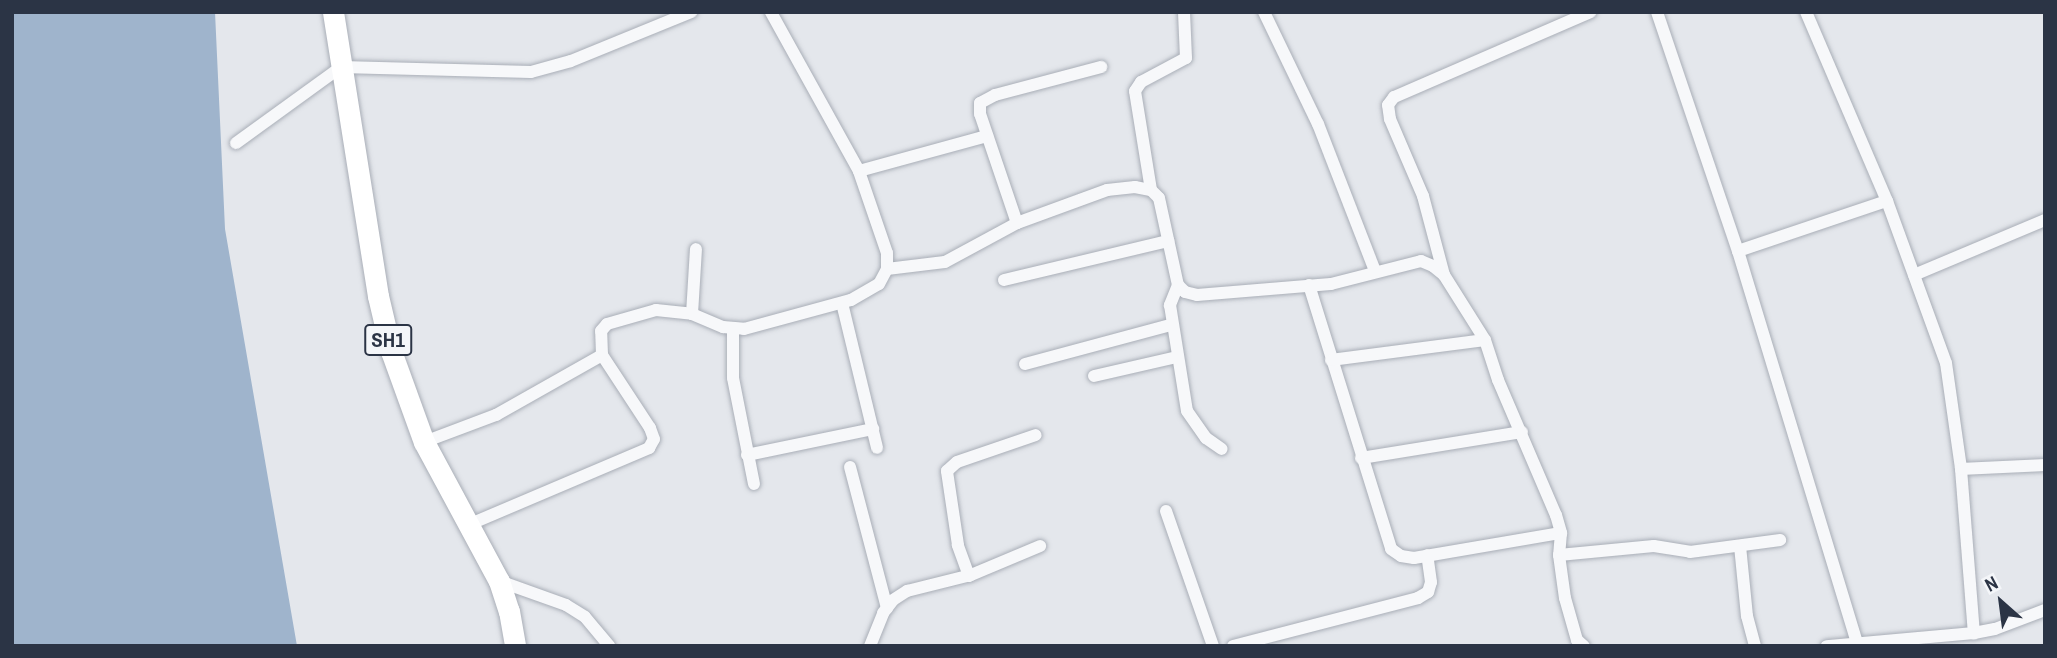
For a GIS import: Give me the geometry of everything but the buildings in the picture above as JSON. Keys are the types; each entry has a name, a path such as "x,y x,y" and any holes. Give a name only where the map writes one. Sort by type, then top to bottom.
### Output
{"main road":[{"name":"SH1","path":"333,12 378,296 400,380 424,442 499,581 509,611 515,646"}],"street":[{"path":"236,143 341,67 531,72 570,61 691,12"},
{"path":"468,525 649,448 654,439 650,428 602,355 601,331 607,324 656,310 692,314 744,329 842,303 879,284 887,269 887,253 859,171 771,12"},
{"path":"1151,190 1135,91 1141,82 1186,58 1184,12"},
{"path":"1264,12 1318,124 1375,271"},
{"path":"1584,646 1577,640 1574,629 1559,555 1561,533 1522,432 1498,380 1485,340 1444,275 1423,196 1390,119 1388,105 1394,97 1590,12"},
{"path":"1657,12 1738,251 1858,645"},
{"path":"1806,12 1887,201 1946,363 1961,469 1974,633"},
{"path":"1017,223 980,114 980,103 995,95 1101,67"},
{"path":"859,171 987,136"},
{"path":"887,269 945,262 1017,223 1107,190 1135,187 1151,190 1159,198 1178,285 1185,292 1197,295 1331,284 1421,261 1444,275"},
{"path":"1738,251 1887,201"},
{"path":"1914,275 2045,220"},
{"path":"1004,280 1168,241"},
{"path":"692,314 696,249"},
{"path":"1178,285 1170,305 1171,326 1187,411 1206,439 1222,449"},
{"path":"1309,285 1391,548 1401,555 1427,555 1561,533"},
{"path":"842,303 877,448"},
{"path":"1025,364 1171,326"},
{"path":"733,328 733,379 754,484"},
{"path":"1331,360 1485,340"},
{"path":"424,442 496,415 602,355"},
{"path":"1094,376 1177,357"},
{"path":"747,455 873,429"},
{"path":"1361,458 1522,432"},
{"path":"969,576 958,545 947,471 957,462 1036,435"},
{"path":"1961,469 2045,465"},
{"path":"850,467 887,608"},
{"path":"1166,512 1213,646"},
{"path":"1559,555 1654,546 1690,552 1780,540"},
{"path":"880,646 870,646 887,608 907,591 969,576 1040,545"},
{"path":"1740,546 1747,616 1755,646"},
{"path":"1233,646 1418,598 1428,592 1432,582 1427,555"},
{"path":"499,581 566,605 585,617 609,646"},
{"path":"1827,646 1974,633 1995,629 2045,610"}],"water":[{"path":"12,12 215,12 225,229 297,646 12,646"}]}
